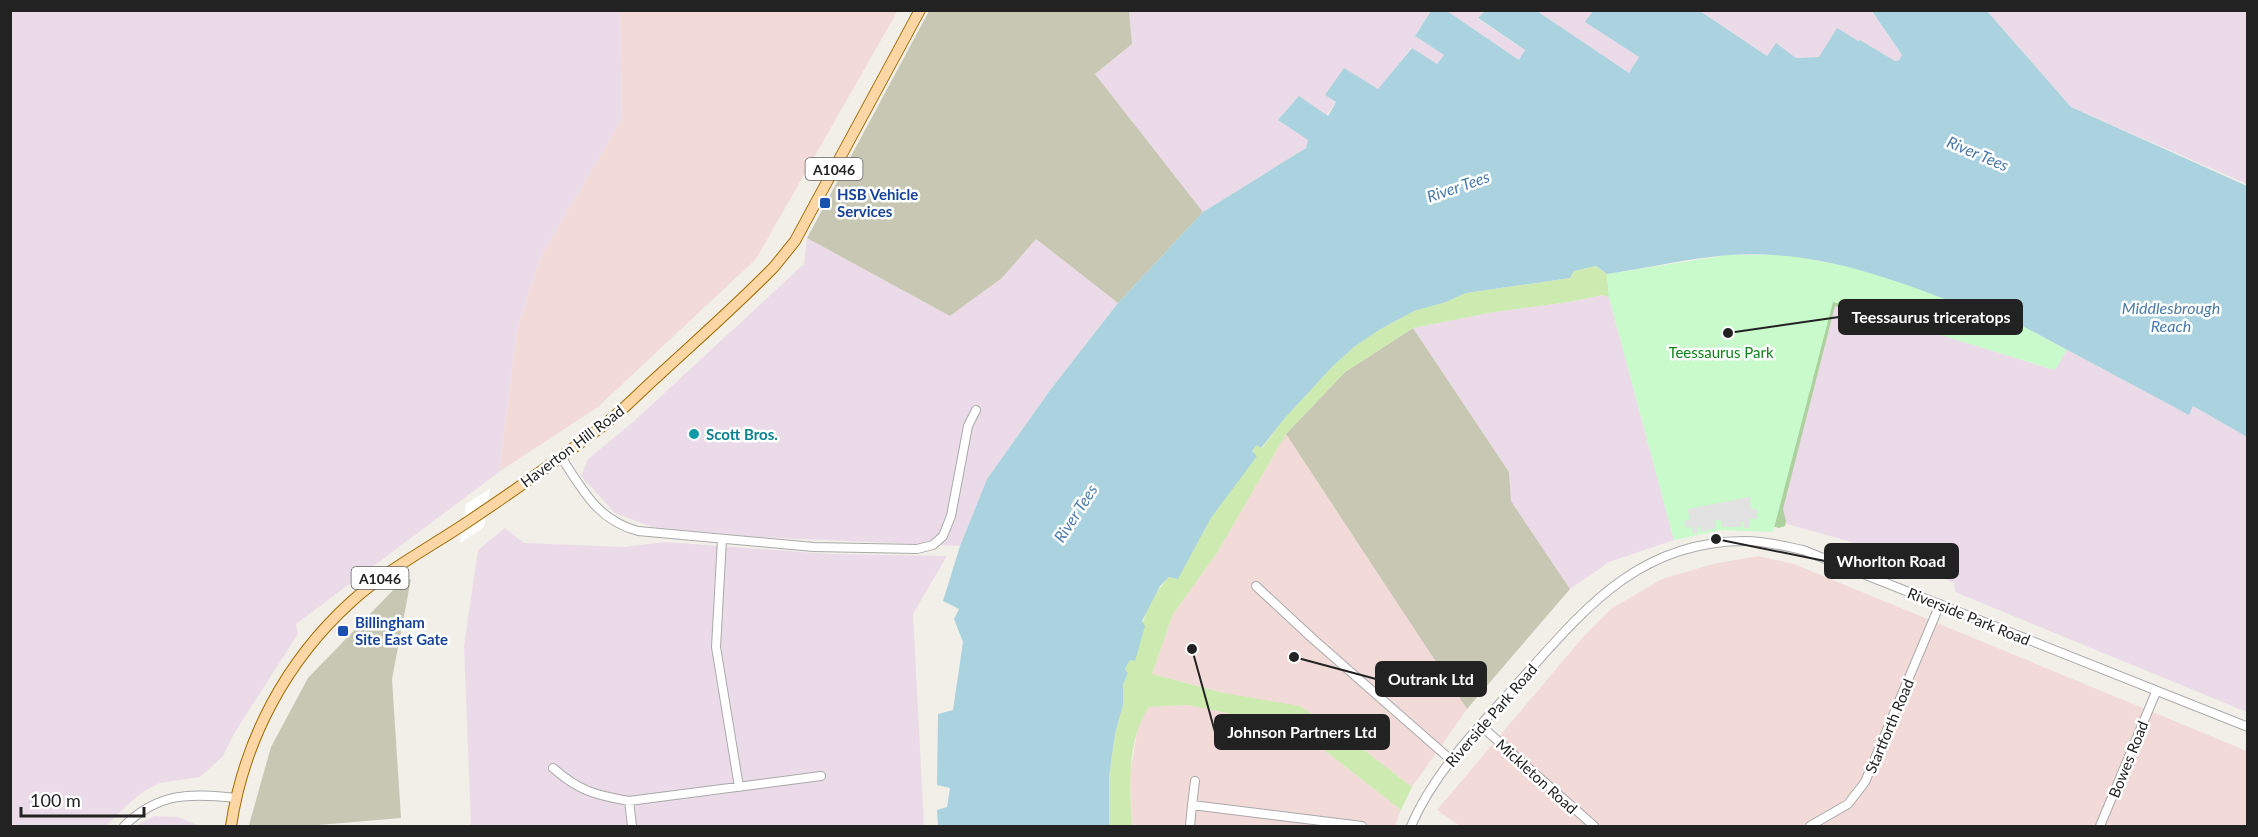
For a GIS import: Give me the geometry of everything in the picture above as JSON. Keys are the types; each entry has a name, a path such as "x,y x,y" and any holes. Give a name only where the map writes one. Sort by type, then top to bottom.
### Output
{"main road":[{"name":"Haverton Hill Road","path":"231,826 243,770 265,715 291,670 309,646 351,601 378,580 463,525 607,423 728,313 787,253 920,10"}],"street":[{"path":"561,457 592,502 605,516 620,526 638,531 814,547 917,549 933,545 943,536 951,516 968,426 976,410"},
{"path":"722,539 716,648 739,787"},
{"name":"Riverside Park Road","path":"1411,826 1417,812 1451,760 1581,613 1627,575 1659,558 1684,549 1722,542 1747,541 1803,550 2247,727"},
{"path":"1256,586 1319,645 1451,760"},
{"name":"Startforth Road","path":"1810,826 1848,804 1865,782 1940,604"},
{"name":"Bowes Road","path":"2100,826 2156,692"},
{"name":"Mickleton Road","path":"1480,725 1594,826"},
{"path":"553,768 571,784 602,796 629,801 821,776"},
{"path":"1190,826 1195,781"},
{"path":"124,826 151,805 168,798 200,795 236,798"},
{"path":"629,801 632,826"},
{"path":"1192,805 1362,826"}],"shaded area":[{"path":"894,10 897,12 756,259 598,407 499,472 517,331 540,258 622,119 620,11"},
{"path":"10,11 620,11 622,119 540,258 517,331 499,472 296,624 298,634 235,732 223,756 200,777 160,783 144,791 106,826 11,826"},
{"path":"929,11 1129,11 1132,44 1095,74 1203,212 1118,303 1036,239 1002,278 950,316 807,238"},
{"path":"1129,11 1431,11 1415,36 1444,55 1437,65 1411,48 1378,90 1326,95 1336,102 1309,140 1306,148 1203,212 1095,74 1132,44"},
{"path":"1447,11 1485,11 1478,19 1526,51 1519,60"},
{"path":"1537,11 1593,11 1586,22 1639,57 1629,73"},
{"path":"1700,11 1872,11 1902,55 1899,60 1895,61 1860,40 1819,57 1796,58 1776,44 1767,56"},
{"path":"1987,11 2247,11 2247,184 2071,107"},
{"path":"807,238 950,316 1002,278 1036,239 1118,303 1051,389 987,479 960,546 757,537 652,527 615,513 581,476 588,459 633,422 804,264"},
{"path":"1603,295 1609,297 1674,540 1609,562 1570,589 1511,501 1509,472 1413,328 1494,312"},
{"path":"1833,301 2054,370 2067,350 2189,414 2193,406 2247,437 2247,712 1955,592 1954,583 1848,541 1776,521"},
{"path":"1413,328 1509,472 1511,501 1570,589 1467,709 1286,434 1345,372"},
{"path":"1286,434 1467,709 1412,787 1351,740 1224,693 1152,674 1173,614 1217,553"},
{"path":"1750,497 1751,509 1757,509 1757,519 1750,519 1749,528 1744,528 1744,523 1741,521 1741,527 1722,527 1721,520 1715,521 1716,528 1701,532 1699,525 1698,533 1693,534 1692,527 1686,528 1684,521 1690,519 1688,509"},
{"path":"505,528 524,543 624,547 665,542 830,554 947,556 913,614 924,826 471,826 464,646 478,550"},
{"path":"1758,556 1794,564 2247,751 2247,826 1460,826 1437,810 1583,637 1611,609 1662,579 1713,564"},
{"path":"411,579 392,679 401,818 307,826 249,825 271,747 308,678 399,584"},
{"path":"1188,705 1265,721 1315,743 1401,810 1395,826 1132,826 1130,775 1139,721 1149,707"},
{"path":"154,816 178,817 200,826 135,826"}],"green space":[{"name":"Teessaurus Park","path":"1728,255 1785,255 1859,268 1959,299 2015,322 2067,350 2055,370 1833,302 1773,532 1721,530 1674,540 1609,297 1607,274"},
{"path":"1596,266 1607,274 1609,297 1603,295 1494,312 1413,328 1345,372 1286,434 1217,553 1173,614 1152,674 1224,693 1300,706 1351,740 1412,787 1401,810 1315,743 1265,721 1188,705 1149,707 1136,734 1133,749 1130,780 1132,826 1109,826 1109,777 1115,734 1123,705 1123,685 1128,673 1125,669 1130,660 1135,661 1145,616 1154,596 1169,577 1178,578 1211,518 1256,456 1252,452 1257,445 1262,448 1284,419 1333,366 1354,347 1414,311 1446,302 1466,293 1570,278 1574,271"},
{"path":"1805,291 1891,318 1886,319 1835,306 1783,509 1785,526 1779,528 1772,526"}],"water":[{"path":"1431,11 1447,11 1519,60 1525,50 1478,18 1485,11 1537,11 1629,73 1639,57 1585,22 1593,11 1700,11 1767,56 1776,43 1796,58 1819,57 1837,28 1895,61 1899,60 1902,55 1872,11 1987,11 2071,107 2247,186 2247,437 2193,406 2189,415 2015,322 1959,299 1955,303 1872,274 1817,260 1759,254 1714,256 1607,274 1596,266 1574,271 1570,278 1466,293 1446,302 1414,311 1379,330 1354,347 1333,366 1284,419 1261,448 1257,445 1252,451 1257,456 1211,518 1178,579 1169,577 1160,586 1142,621 1145,626 1135,661 1130,660 1125,669 1128,673 1123,685 1123,705 1115,734 1109,777 1109,826 938,826 937,810 947,807 950,788 937,785 938,714 953,710 963,642 954,619 959,609 943,601 960,546 987,479 1051,389 1118,303 1203,212 1306,148 1308,140 1278,120 1299,96 1328,116 1336,102 1325,95 1344,68 1378,89 1412,48 1437,64 1444,55 1415,36"}],"pier":[{"path":"490,489 484,527 460,543 466,504"}],"place":[{"name":"HSB Vehicle Services","path":"825,203"},
{"name":"Teessaurus triceratops","path":"1728,333"},
{"name":"Scott Bros.","path":"694,434"},
{"name":"Whorlton Road","path":"1716,539"},
{"name":"Billingham Site East Gate","path":"343,631"},
{"name":"Johnson Partners Ltd","path":"1192,649"},
{"name":"Outrank Ltd","path":"1294,657"}],"water label":[{"name":"River Tees","path":"1978,153"},
{"name":"River Tees","path":"1458,186"},
{"name":"Middlesbrough Reach","path":"2171,316"},
{"name":"River Tees","path":"1075,513"}]}
